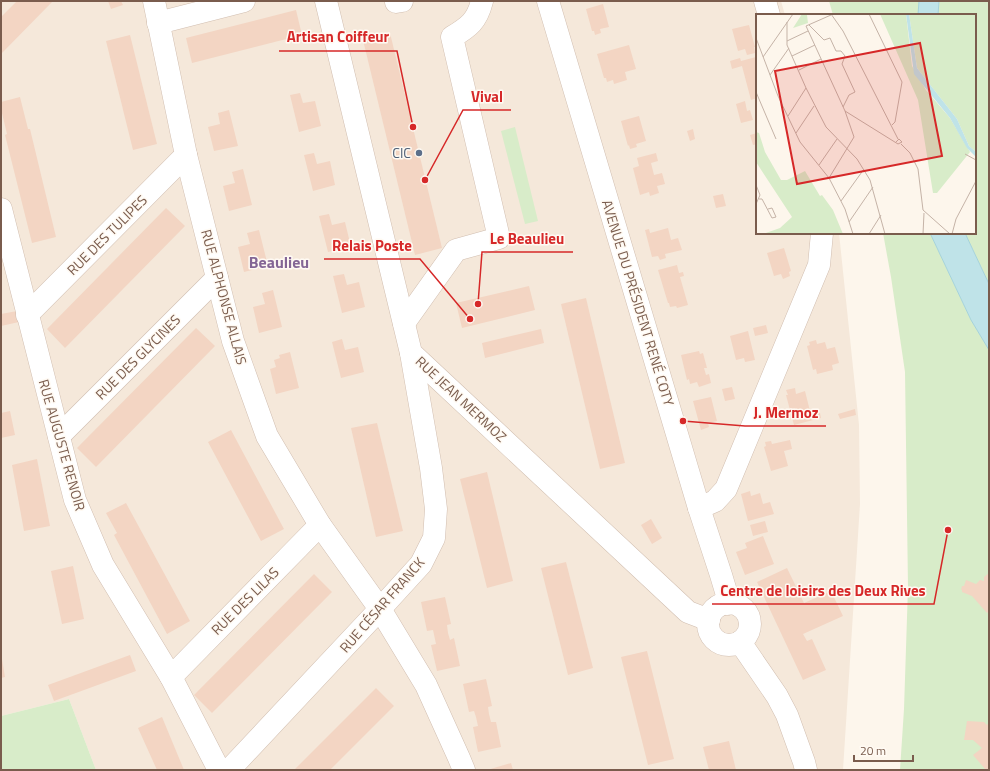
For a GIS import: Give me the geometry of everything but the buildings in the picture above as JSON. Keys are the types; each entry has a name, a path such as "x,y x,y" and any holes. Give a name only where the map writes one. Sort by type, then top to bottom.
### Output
{"street":[{"name":"RUE ALPHONSE ALLAIS","path":"154,1 186,155 233,341 267,436 320,525 380,609 426,685 456,766"},
{"path":"158,23 244,1"},
{"name":"RUE JEAN MERMOZ","path":"326,1 411,353 688,612 709,620"},
{"path":"404,323 456,250 499,238 452,37 466,29 474,21 479,12 482,1"},
{"name":"AVENUE DU PRÉSIDENT RENÉ COTY","path":"548,1 699,508 727,595 727,604"},
{"path":"765,1 769,14"},
{"name":"RUE DES TULIPES","path":"27,315 186,155"},
{"name":"RUE AUGUSTE RENOIR","path":"1,210 75,500 103,566 170,677 219,770"},
{"path":"699,508 714,501 726,489 819,265 822,234"},
{"name":"RUE DES GLYCINES","path":"59,436 217,278"},
{"name":"RUE CÉSAR FRANCK","path":"229,770 422,564 434,538 436,509 431,468 411,353"},
{"name":"RUE DES LILAS","path":"170,677 320,525"},
{"path":"727,604 734,604 741,607 746,612 750,624 746,637 740,642 727,645 720,643 715,639 711,633 709,620 716,609 727,604"},
{"path":"740,642 777,696 787,715 806,770"}],"shaded area":[{"path":"1,1 781,1 785,14 756,14 756,234 839,234 859,425 860,504 843,770 96,770 69,699 1,716"}],"green space":[{"path":"829,1 919,1 918,14 833,14"},
{"path":"939,1 989,1 989,284 965,234 976,234 976,14 938,14"},
{"path":"515,127 538,221 525,224 501,131"},
{"path":"883,234 930,234 971,320 989,350 989,770 900,770 904,709 908,587 905,372"},
{"path":"69,699 96,770 1,770 1,716"}],"water":[{"path":"919,1 939,1 938,14 918,14"},
{"path":"930,234 965,234 989,284 989,350 971,320"}],"place":[{"name":"Artisan Coiffeur","path":"413,127"},
{"name":"CIC","path":"419,153"},
{"name":"Vival","path":"425,180"},
{"name":"Le Beaulieu","path":"478,304"},
{"name":"Relais Poste","path":"470,319"},
{"name":"J. Mermoz","path":"683,421"},
{"name":"Centre de loisirs des Deux Rives","path":"948,530"}],"district":[{"name":"Beaulieu","path":"279,262"}]}
